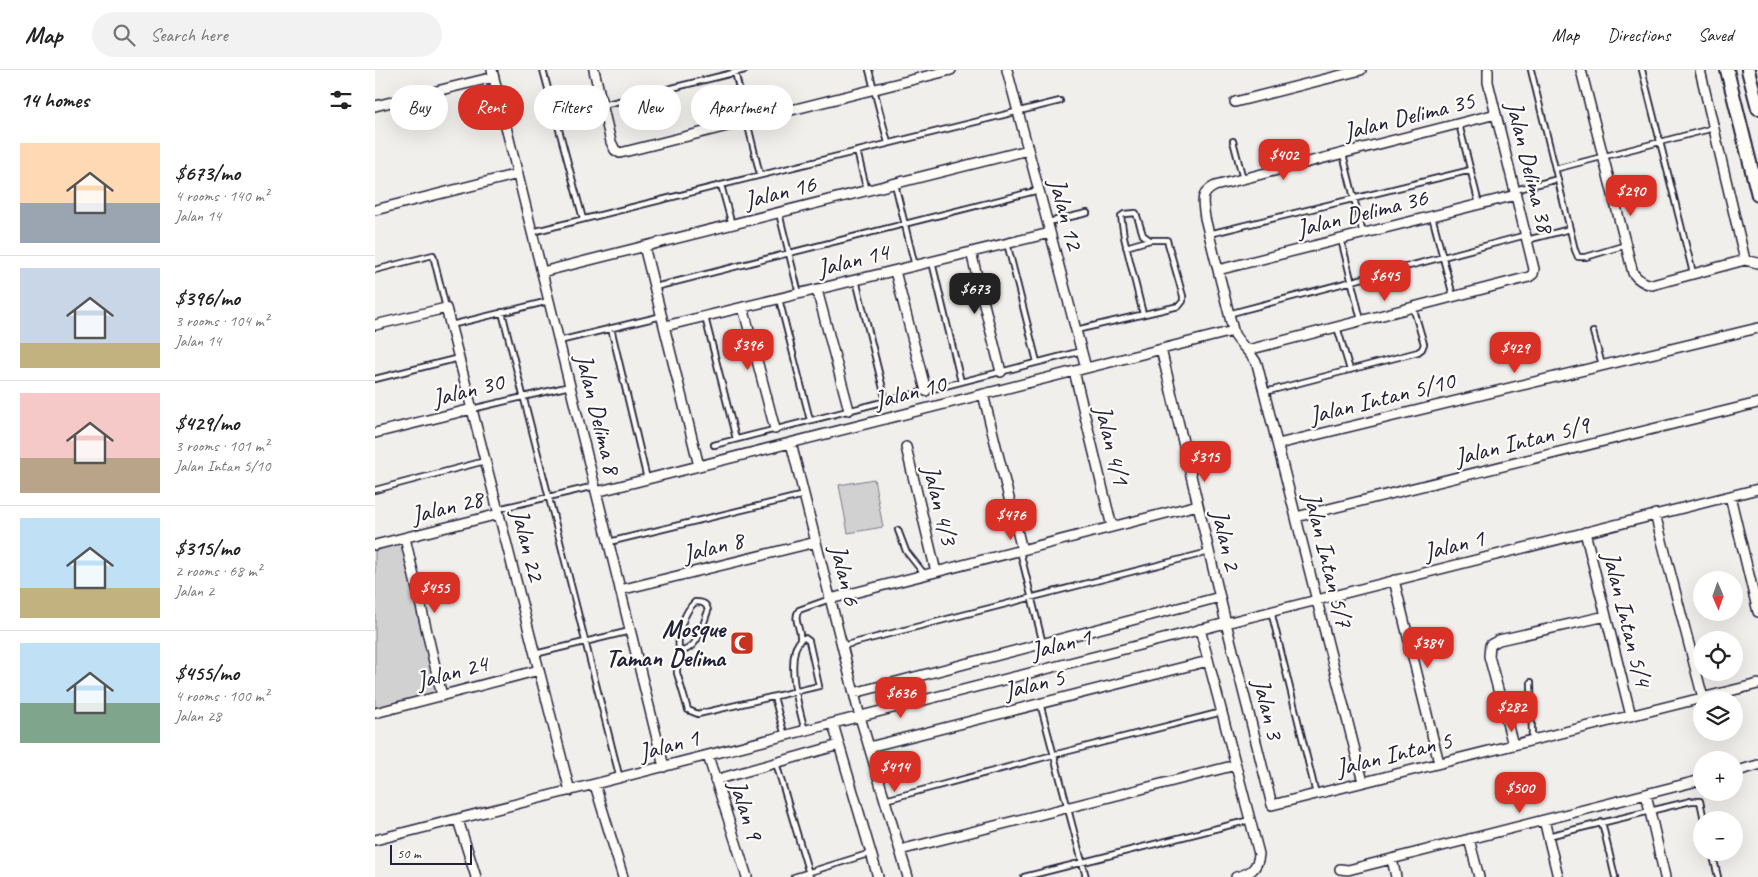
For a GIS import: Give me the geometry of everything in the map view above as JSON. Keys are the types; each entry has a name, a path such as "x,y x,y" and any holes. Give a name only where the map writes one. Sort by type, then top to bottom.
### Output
{"street":[{"path":"594,70 598,85"},
{"path":"793,110 951,70"},
{"name":"Jalan 12","path":"1007,70 1087,368"},
{"path":"1235,102 1339,73 1361,70"},
{"name":"Jalan Delima 38","path":"1453,296 1529,277 1533,274 1534,269 1488,82 1488,70"},
{"path":"1581,70 1633,273 1637,279 1652,285 1745,260 1758,264"},
{"path":"1700,70 1745,260"},
{"path":"1727,70 1758,195"},
{"path":"1748,70 1758,108"},
{"path":"375,106 493,74"},
{"name":"Jalan Delima 8","path":"493,74 664,767"},
{"name":"Jalan Delima 35","path":"1248,350 1239,342 1233,331 1204,208 1203,196 1207,190 1215,186 1496,114"},
{"path":"608,130 615,150 620,153 711,130"},
{"name":"Jalan 16","path":"542,272 1028,150"},
{"path":"375,210 518,174"},
{"name":"Jalan Delima 36","path":"1218,270 1479,204 1515,192"},
{"name":"Jalan 14","path":"665,326 1050,233"},
{"path":"644,246 699,466"},
{"path":"971,252 1001,372"},
{"path":"895,271 926,391"},
{"path":"817,290 849,410"},
{"path":"1248,350 1453,296"},
{"path":"743,307 775,429"},
{"path":"375,325 446,308"},
{"name":"Jalan 22","path":"446,308 570,792"},
{"name":"Jalan Intan 5/10","path":"1278,444 1758,328"},
{"name":"Jalan 10","path":"595,489 647,479 1233,331"},
{"name":"Jalan 2","path":"1161,349 1225,623"},
{"name":"Jalan Intan 5/7","path":"1248,350 1257,364 1265,392 1363,782"},
{"name":"Jalan 4/1","path":"1074,372 1112,527"},
{"path":"983,394 1021,550"},
{"name":"Jalan Intan 5/9","path":"1297,518 1758,403"},
{"name":"Jalan 30","path":"375,433 472,409"},
{"name":"Jalan 6","path":"791,443 860,717 908,877"},
{"name":"Jalan 4/3","path":"906,447 936,572"},
{"name":"Jalan 1","path":"375,840 570,792 1200,629 1758,489"},
{"path":"1729,496 1758,612"},
{"path":"830,599 1198,506"},
{"name":"Jalan 28","path":"375,545 499,512"},
{"path":"1655,514 1701,691"},
{"name":"Jalan Intan 5/4","path":"1585,532 1631,716"},
{"path":"405,538 442,696"},
{"name":"Jalan 8","path":"620,590 816,542"},
{"path":"1394,580 1439,763"},
{"name":"Jalan 1","path":"854,693 1219,597"},
{"path":"1513,745 1489,656 1490,645 1499,640 1606,616"},
{"name":"Jalan 3","path":"1225,623 1272,805"},
{"path":"1200,629 1259,854 1257,865 1252,871 1236,877"},
{"name":"Jalan 5","path":"869,747 1208,661"},
{"name":"Jalan 24","path":"375,713 539,670"},
{"name":"Jalan Intan 5","path":"1730,691 1758,684"},
{"name":"Jalan Intan 5","path":"1272,805 1693,700"},
{"path":"833,724 878,877"},
{"path":"715,780 839,745"},
{"name":"Jalan 9","path":"708,756 747,877"},
{"path":"1743,769 1758,765"},
{"path":"900,850 1236,766"},
{"path":"1340,870 1348,870 1693,782"},
{"path":"595,785 623,877"},
{"path":"1645,794 1665,877"},
{"path":"458,820 476,877"},
{"path":"1544,820 1558,877"},
{"path":"1469,839 1479,877"},
{"path":"1392,859 1395,877"}],"lane":[{"path":"543,70 583,219"},
{"path":"609,104 745,70"},
{"path":"869,70 887,144"},
{"path":"1531,70 1578,257 1586,257 1626,245"},
{"path":"1642,70 1693,275"},
{"path":"735,72 738,85"},
{"path":"532,232 1060,101"},
{"path":"1459,124 1479,204"},
{"path":"1555,169 1713,128"},
{"path":"749,130 761,175"},
{"path":"1233,141 1243,179"},
{"path":"857,151 867,191"},
{"path":"1343,154 1363,234"},
{"path":"1209,234 1471,170"},
{"path":"1515,192 1557,179"},
{"path":"895,184 915,266"},
{"path":"721,185 732,224"},
{"path":"655,287 1039,190"},
{"path":"1047,222 1087,212"},
{"path":"779,213 799,294"},
{"path":"1143,314 1121,219 1124,214 1136,213 1143,235 1150,240"},
{"path":"1433,216 1453,296"},
{"path":"1229,314 1443,257 1570,229"},
{"path":"1076,330 1179,306 1183,301 1168,242 1164,239 1150,240 1127,247"},
{"path":"1341,239 1361,320"},
{"path":"1007,244 1037,362"},
{"path":"375,270 433,255 446,308"},
{"path":"932,262 961,382"},
{"path":"856,280 886,401"},
{"path":"779,299 810,420"},
{"path":"451,324 549,301"},
{"path":"1265,392 1412,354 1423,349 1423,338 1413,307"},
{"path":"502,312 620,779"},
{"path":"559,341 663,316"},
{"path":"705,316 736,439"},
{"path":"1337,327 1350,370"},
{"path":"611,328 647,479"},
{"path":"1593,332 1602,365"},
{"path":"713,445 1082,351"},
{"path":"375,379 459,358"},
{"name":"Jalan 30","path":"472,409 570,386"},
{"path":"375,490 485,461"},
{"path":"499,512 548,497 595,489"},
{"path":"609,542 804,495"},
{"path":"898,530 906,551 925,575"},
{"path":"1021,550 1043,644"},
{"path":"842,646 1209,552"},
{"path":"805,731 795,692 794,651 800,639 796,620 797,613 799,610 830,599"},
{"path":"681,650 689,648 696,642 708,611 708,606 705,604 695,602 691,606 677,639 679,649 681,650 677,673 688,710 698,714 819,686 809,641 805,638 800,639"},
{"path":"1271,611 1316,794"},
{"path":"535,654 630,631"},
{"path":"1531,682 1533,740"},
{"path":"774,697 785,736"},
{"path":"1040,703 1086,877"},
{"path":"885,800 1221,712"},
{"path":"776,762 810,875"},
{"path":"1548,836 1691,801 1700,801 1702,811"},
{"path":"1024,877 1250,820"},
{"path":"1601,822 1615,877"},
{"path":"794,877 810,875 871,852"},
{"path":"1714,861 1718,877"}],"shaded area":[{"path":"874,479 883,527 848,533 839,485"},
{"path":"405,541 438,693 375,710 375,549"}],"place":[{"name":"Mosque Taman Delima","path":"742,643"}]}
